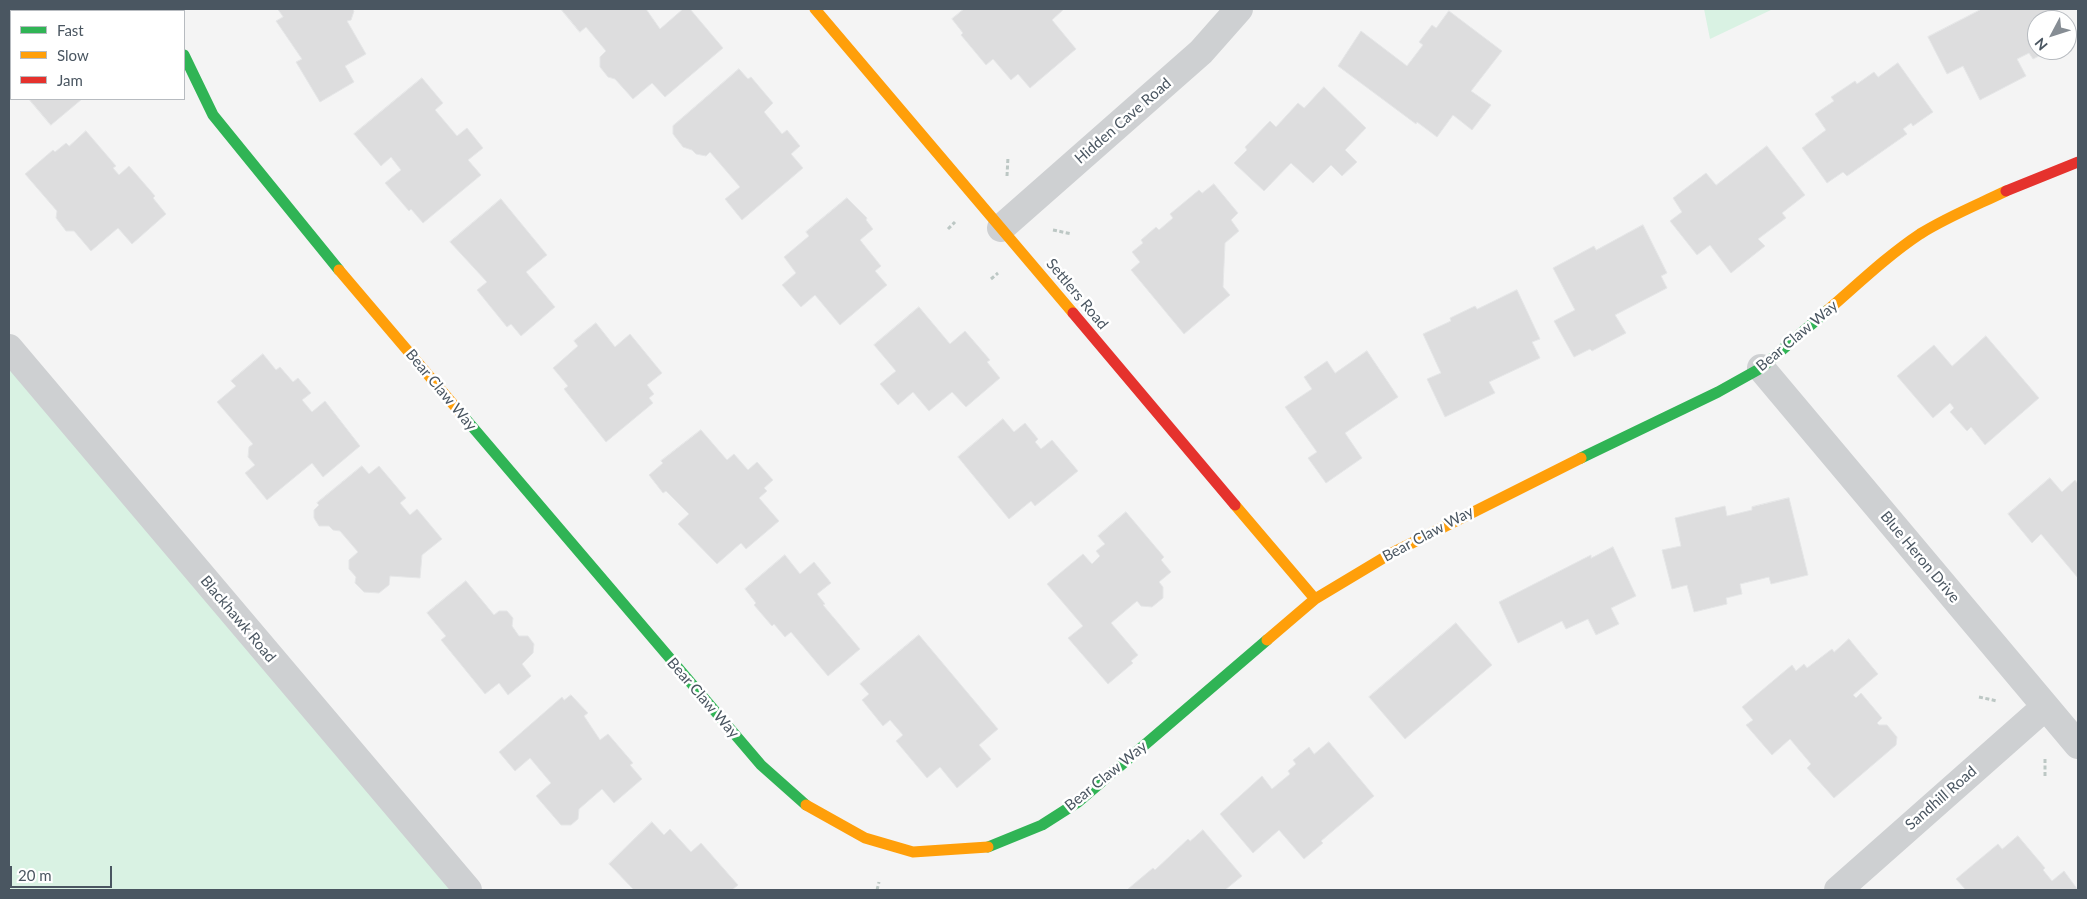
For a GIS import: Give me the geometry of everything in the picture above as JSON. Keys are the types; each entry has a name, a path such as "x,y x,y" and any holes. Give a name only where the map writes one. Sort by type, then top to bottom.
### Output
{"street":[{"name":"Settlers Road","path":"815,9 1315,599"},
{"name":"Hidden Cave Road","path":"1001,228 1201,52 1239,9"},
{"name":"Bear Claw Way","path":"185,57 213,115 303,228 761,765 805,804 865,838 913,852 986,848 1042,825 1078,802 1315,599 1390,554 1515,489 1718,392 1762,368 1886,259 1920,234 1998,195 2078,162"},
{"name":"Blackhawk Road","path":"9,348 468,890"},
{"name":"Blue Heron Drive","path":"1762,368 2078,745"},
{"name":"Sandhill Road","path":"1838,890 2045,707"}],"path":[{"path":"1007,176 1008,156"},
{"path":"1053,230 1072,234"},
{"path":"1979,697 1997,701"},
{"path":"2045,758 2045,776"},
{"path":"877,890 879,882"}],"green space":[{"path":"1704,9 1773,9 1710,39"},
{"path":"9,348 468,890 9,890"}],"building":[{"path":"9,9 43,9 10,10 9,88"},
{"path":"278,9 352,9 354,11 351,20 347,21 366,54 345,66 354,82 320,102 296,62 302,59 276,21 283,17"},
{"path":"561,9 646,9 660,29 683,9 690,9 723,48 665,97 652,83 633,99 615,79 608,77 600,67 600,57 606,51 586,27 580,32"},
{"path":"964,9 1064,9 1052,20 1076,49 1030,88 1018,74 1011,80 993,59 986,65 961,35 963,33 952,19"},
{"path":"1982,9 2058,10 2027,10 2027,54 2017,59 2026,76 1980,100 1963,66 1947,74 1928,37"},
{"path":"1449,11 1502,51 1471,91 1491,105 1472,130 1453,115 1437,137 1417,122 1416,124 1338,66 1361,31 1407,66 1423,45 1419,42 1432,25 1436,28"},
{"path":"1898,63 1933,112 1913,126 1911,123 1903,129 1907,134 1847,176 1843,172 1827,183 1802,148 1826,130 1815,114 1834,101 1831,97 1855,81 1857,84 1874,72 1878,77"},
{"path":"739,69 748,79 751,77 773,103 764,112 782,134 787,130 800,146 791,154 803,168 742,220 725,199 740,187 710,152 706,156 696,154 692,150 683,147 673,134 673,126"},
{"path":"422,78 443,103 435,110 457,136 467,128 483,148 468,160 481,175 423,223 411,209 409,211 385,183 401,170 391,157 381,166 354,134"},
{"path":"1324,87 1366,128 1345,150 1357,162 1342,176 1331,165 1313,183 1291,163 1264,191 1234,163 1247,150 1245,147 1270,121 1276,127 1298,103 1304,108"},
{"path":"30,100 81,100 51,125"},
{"path":"86,131 116,166 113,168 119,175 129,166 155,196 153,198 166,214 132,244 118,228 91,251 74,231 66,231 56,218 57,211 25,174 53,150 55,152 66,143 69,146"},
{"path":"1767,146 1805,195 1782,213 1786,218 1758,239 1765,246 1731,273 1710,245 1697,255 1670,221 1682,212 1673,198 1706,173 1716,185"},
{"path":"1214,184 1238,213 1231,220 1239,231 1225,243 1223,287 1230,295 1184,334 1131,270 1140,262 1132,252 1143,243 1141,240 1156,227 1159,230 1173,218 1170,214 1199,190 1202,193"},
{"path":"847,198 867,218 866,220 873,229 860,240 881,266 875,271 887,285 840,325 815,295 801,307 782,285 796,273 784,257 809,236 806,232"},
{"path":"501,199 547,255 526,272 555,307 521,336 511,324 507,327 477,290 487,282 450,242"},
{"path":"1643,225 1667,273 1661,276 1667,288 1615,315 1626,333 1592,351 1590,349 1574,357 1554,321 1575,310 1553,268 1594,246 1596,250"},
{"path":"1517,290 1540,339 1532,342 1540,358 1489,382 1495,393 1445,417 1427,379 1441,373 1423,334 1451,321 1450,318 1475,306 1477,309"},
{"path":"919,307 950,344 965,331 990,360 987,362 1000,378 966,407 952,392 929,411 913,392 898,405 880,384 896,371 874,345"},
{"path":"596,323 615,347 630,334 662,373 647,385 654,394 649,398 653,403 606,442 564,389 568,386 553,368 578,346 574,341"},
{"path":"1986,336 2039,398 1985,445 1971,427 1967,431 1950,412 1954,408 1950,403 1933,418 1897,376 1934,345 1952,366"},
{"path":"1367,351 1398,397 1345,433 1362,458 1326,483 1308,458 1317,452 1285,407 1312,389 1304,377 1327,361 1335,373"},
{"path":"263,354 276,370 280,367 293,382 298,378 311,393 302,400 312,412 325,401 360,446 323,477 312,463 267,500 245,473 255,465 248,457 249,447 253,444 217,402 236,386 231,381"},
{"path":"1003,419 1014,432 1025,423 1038,439 1035,442 1041,449 1052,440 1078,471 1035,506 1031,501 1009,519 958,457"},
{"path":"701,430 727,460 734,454 748,470 757,462 773,480 764,488 767,491 759,498 779,521 746,549 741,543 717,564 678,524 689,514 666,491 663,493 649,475 663,463 661,461"},
{"path":"362,466 369,474 379,466 406,498 400,503 410,515 417,509 442,539 422,555 420,578 390,576 389,585 379,593 364,592 355,583 356,577 349,569 349,560 358,552 340,531 333,530 329,526 319,526 314,518 314,510 319,505 317,503"},
{"path":"2050,478 2062,492 2075,480 2078,484 2078,578 2041,534 2032,543 2008,514"},
{"path":"1789,498 1808,575 1771,584 1769,577 1740,584 1742,594 1726,598 1727,604 1694,612 1687,585 1672,589 1662,550 1681,546 1675,518 1725,506 1727,516 1752,510 1752,507"},
{"path":"1126,512 1164,557 1161,560 1171,572 1159,582 1163,587 1163,598 1152,607 1141,606 1137,601 1111,623 1138,655 1131,661 1133,663 1108,684 1068,638 1083,626 1047,584 1083,554 1092,564 1100,556 1096,551 1105,544 1098,536"},
{"path":"1613,547 1636,596 1611,608 1619,624 1596,635 1588,619 1566,629 1562,621 1518,643 1499,602 1591,555 1591,558"},
{"path":"785,555 800,574 814,562 831,583 817,594 825,604 823,605 860,649 828,676 791,632 785,637 774,624 772,626 754,605 756,603 745,589"},
{"path":"466,581 494,615 499,611 507,611 513,618 512,626 519,636 528,636 534,644 533,653 522,664 531,676 508,695 499,683 485,694 441,640 446,636 427,613"},
{"path":"1456,623 1492,665 1405,739 1369,697"},
{"path":"919,635 998,729 979,745 991,759 957,788 940,767 927,778 896,741 903,735 890,720 883,726 862,700 869,694 860,684"},
{"path":"1849,639 1878,674 1853,695 1856,698 1861,693 1882,718 1877,723 1879,725 1887,725 1897,737 1896,745 1834,798 1807,768 1811,764 1790,739 1772,755 1746,725 1753,720 1742,707 1792,665 1796,671 1804,664 1807,668 1832,649 1834,652"},
{"path":"571,695 588,713 584,716 600,740 608,734 633,763 630,765 642,779 614,803 602,789 579,809 578,819 571,825 561,825 536,796 551,783 530,758 515,771 499,752 562,697 564,700"},
{"path":"1329,742 1374,796 1321,841 1323,843 1304,859 1279,830 1253,853 1220,814 1262,776 1272,789 1290,774 1288,771 1296,764 1293,760 1309,747 1314,754"},
{"path":"652,822 664,835 670,829 691,852 701,843 738,885 732,890 634,890 609,864"},
{"path":"1203,830 1242,876 1225,890 1128,889 1153,868 1155,870 1188,839 1190,841"},
{"path":"2018,836 2045,868 2043,870 2052,881 2064,871 2078,890 1966,890 1956,879 1998,844 2002,849"}],"traffic: fast":[{"path":"185,57 213,115 339,270"},
{"path":"1581,458 1718,392 1761,368 1828,310"},
{"path":"464,417 761,765 806,805"},
{"path":"988,847 1042,825 1078,802 1267,640"}],"traffic: slow":[{"path":"815,9 1073,313"},
{"path":"1828,310 1884,261 1920,234 2006,191"},
{"path":"339,270 464,417"},
{"path":"1267,640 1315,599 1390,554 1581,458"},
{"path":"1235,505 1315,599"},
{"path":"806,805 865,838 913,852 988,847"}],"traffic: jam":[{"path":"2006,191 2078,162"},
{"path":"1073,313 1235,505"}]}
